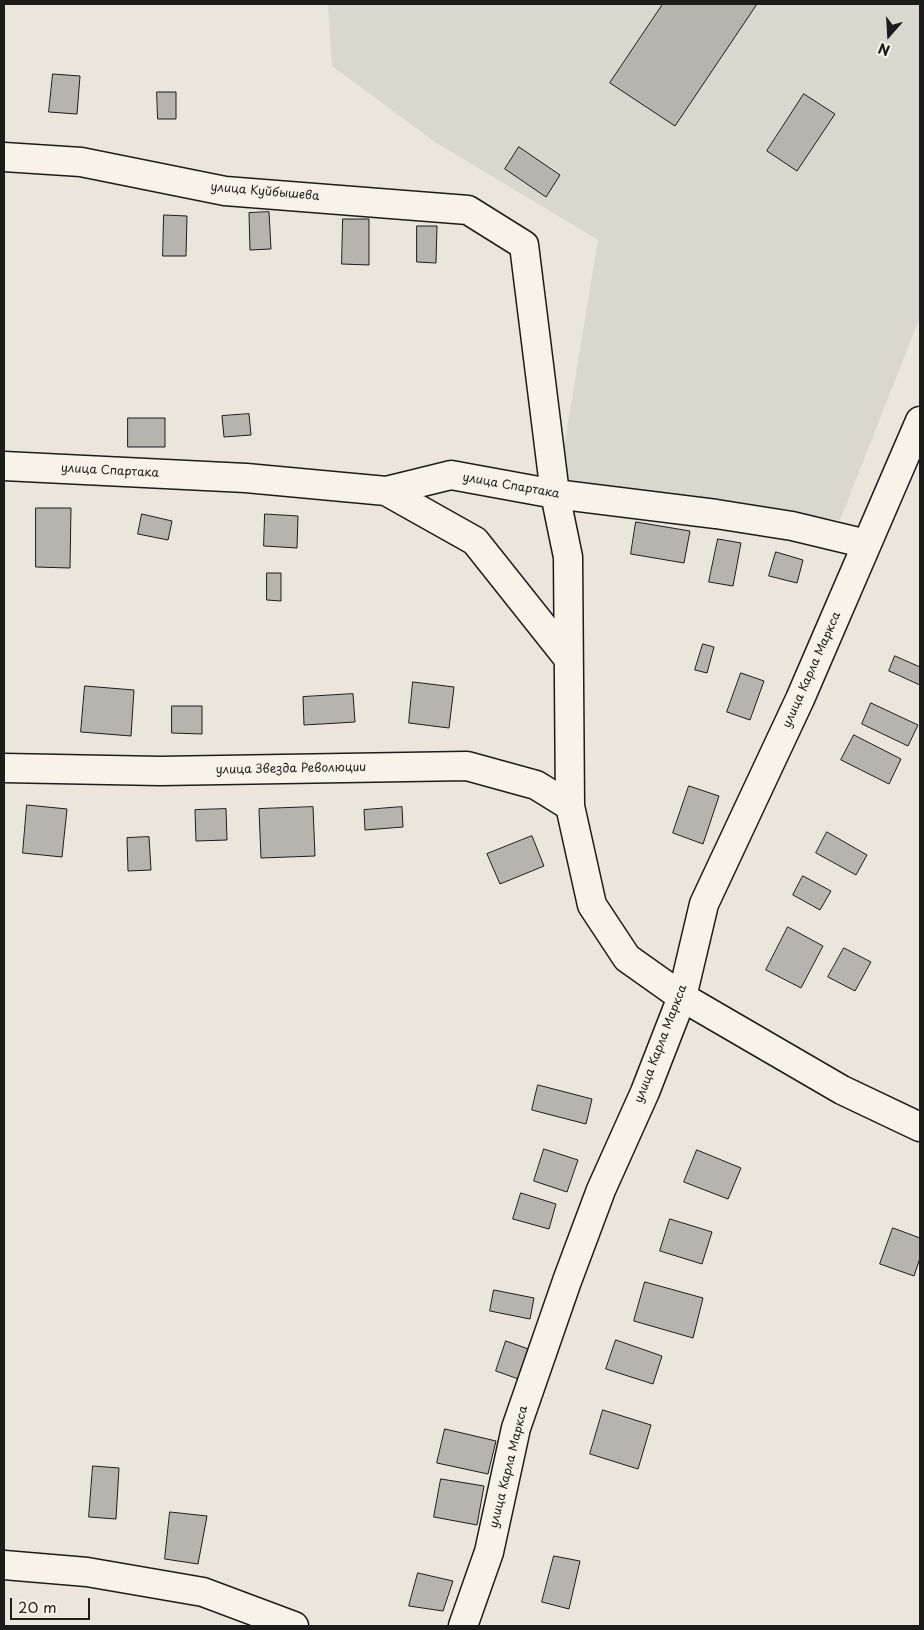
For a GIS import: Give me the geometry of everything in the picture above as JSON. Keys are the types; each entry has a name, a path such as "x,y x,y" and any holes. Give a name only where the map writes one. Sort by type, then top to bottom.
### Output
{"street":[{"name":"улица Куйбышева","path":"4,157 81,162 224,191 403,203 468,210 524,245 555,494"},
{"name":"улица Карла Маркса","path":"462,1626 489,1552 516,1428 601,1190 645,1092 682,997 704,904 800,699 920,421"},
{"name":"улица Спартака","path":"4,466 246,478 386,491 451,476 555,494 716,514 792,526 867,544"},
{"path":"386,491 475,541 568,658"},
{"path":"555,494 568,557 570,806 592,905 627,958 682,997 842,1090 920,1127"},
{"name":"улица Звезда Революции","path":"4,768 160,771 468,766 536,785 570,806"},
{"path":"4,1566 87,1572 203,1592 294,1626"}],"shaded area":[{"path":"328,4 920,4 920,317 840,520 559,478 598,240 435,142 332,66"}],"building":[{"path":"663,4 757,4 675,126 610,83"},
{"path":"53,74 80,76 77,114 49,112"},
{"path":"157,92 176,92 176,119 158,119"},
{"path":"804,94 835,114 797,171 767,151"},
{"path":"519,147 560,175 546,197 505,169"},
{"path":"269,212 271,249 250,250 249,213"},
{"path":"164,215 187,216 186,256 163,256"},
{"path":"343,219 369,219 369,265 342,264"},
{"path":"417,226 437,226 436,263 417,262"},
{"path":"249,414 251,435 224,437 222,416"},
{"path":"128,418 165,418 165,447 128,447"},
{"path":"36,508 71,508 70,568 36,567"},
{"path":"142,514 172,521 168,540 138,534"},
{"path":"265,514 298,516 297,548 264,546"},
{"path":"636,522 690,531 684,563 631,554"},
{"path":"718,539 741,543 733,586 709,582"},
{"path":"776,552 803,560 797,583 769,576"},
{"path":"267,573 281,573 281,601 267,600"},
{"path":"703,644 714,647 707,673 695,670"},
{"path":"895,656 920,667 920,685 889,671"},
{"path":"741,673 764,681 750,720 727,712"},
{"path":"413,682 454,687 449,728 409,723"},
{"path":"85,686 134,690 131,736 81,732"},
{"path":"353,694 355,722 304,725 303,697"},
{"path":"871,703 918,725 908,746 862,724"},
{"path":"172,706 202,706 202,734 172,733"},
{"path":"854,735 901,759 889,784 841,760"},
{"path":"689,786 719,796 703,844 673,833"},
{"path":"27,805 67,809 62,857 23,853"},
{"path":"313,807 315,856 261,858 259,809"},
{"path":"402,807 403,827 365,830 364,810"},
{"path":"226,809 227,840 196,841 195,810"},
{"path":"827,832 867,855 856,875 816,853"},
{"path":"532,836 544,866 500,884 487,854"},
{"path":"149,837 151,870 128,871 127,838"},
{"path":"803,876 831,891 820,910 793,895"},
{"path":"788,927 823,946 801,988 766,970"},
{"path":"844,948 871,962 855,991 828,977"},
{"path":"538,1085 592,1099 586,1124 532,1110"},
{"path":"544,1149 578,1160 567,1192 534,1181"},
{"path":"697,1150 741,1168 728,1199 684,1182"},
{"path":"521,1193 556,1204 549,1229 513,1219"},
{"path":"670,1219 712,1232 702,1264 660,1251"},
{"path":"893,1228 920,1238 920,1258 914,1276 880,1264"},
{"path":"645,1282 703,1298 693,1338 634,1321"},
{"path":"494,1290 534,1298 530,1319 490,1311"},
{"path":"616,1340 662,1356 653,1384 606,1369"},
{"path":"506,1341 531,1350 521,1380 496,1371"},
{"path":"603,1410 651,1425 638,1469 590,1454"},
{"path":"445,1429 496,1441 488,1474 437,1463"},
{"path":"93,1466 119,1468 116,1519 89,1517"},
{"path":"441,1479 484,1486 477,1525 434,1517"},
{"path":"170,1512 207,1516 198,1564 165,1559"},
{"path":"554,1556 580,1561 569,1609 542,1602"},
{"path":"418,1573 453,1581 443,1611 409,1606"}]}
